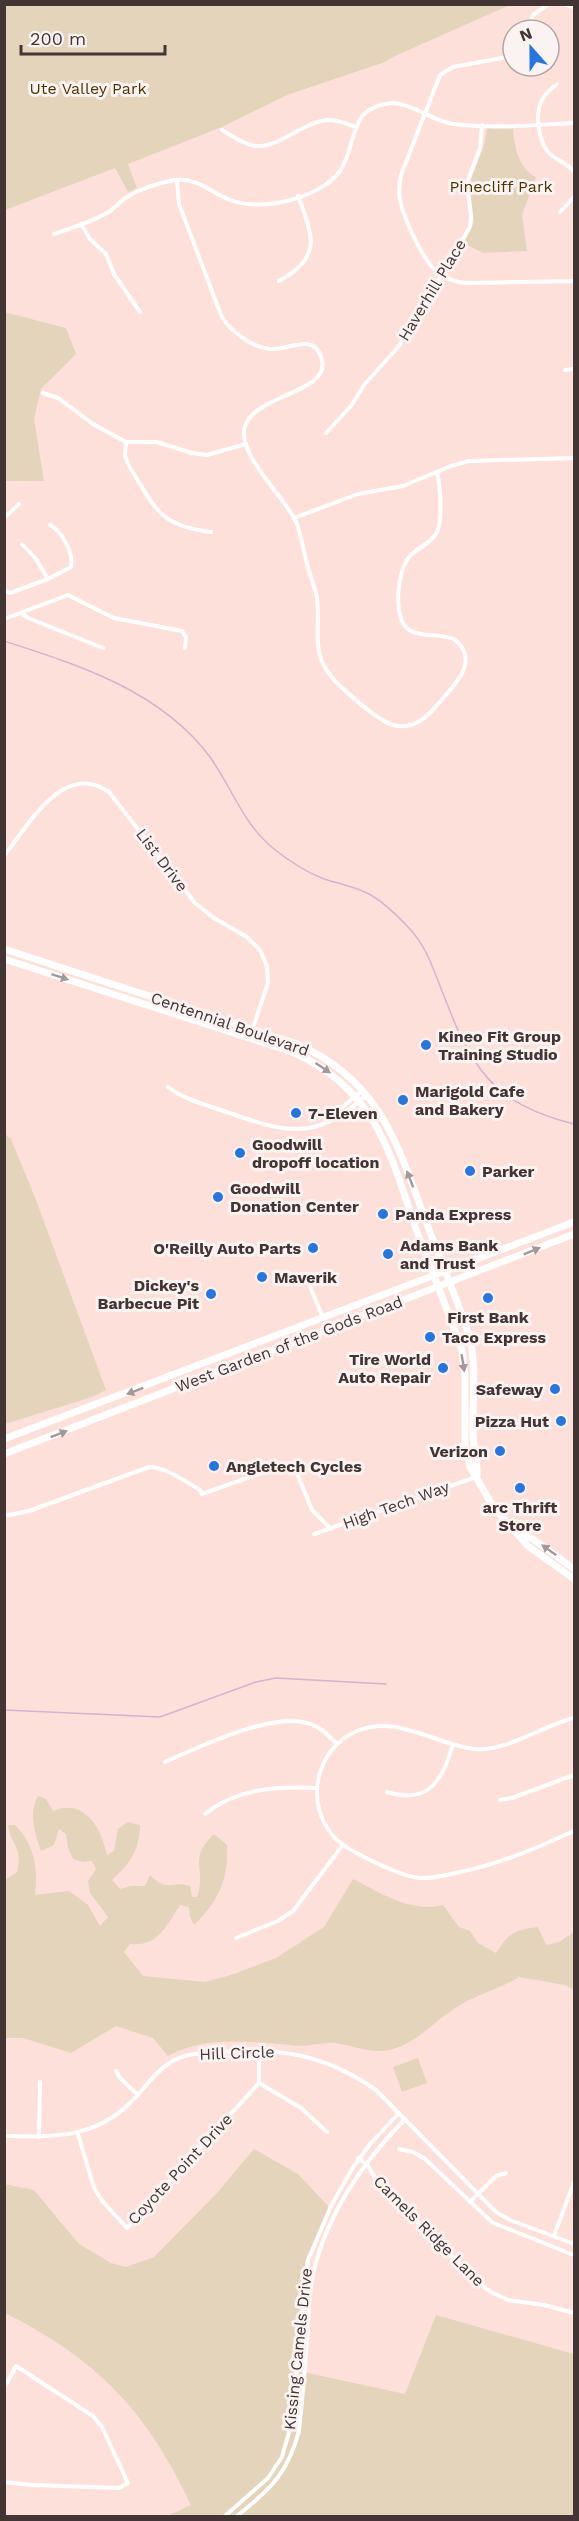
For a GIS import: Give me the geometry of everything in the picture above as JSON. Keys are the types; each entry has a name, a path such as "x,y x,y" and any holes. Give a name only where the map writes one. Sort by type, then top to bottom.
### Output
{"main road":[{"name":"Centennial Boulevard","path":"4,949 253,1029 314,1051 343,1070 364,1092 392,1132 467,1332 473,1358 473,1434 478,1466 477,1476"},
{"name":"Centennial Boulevard","path":"4,959 250,1037 310,1059 337,1078 358,1098 382,1135 459,1342 464,1364 465,1444 470,1467 494,1508 521,1535 528,1546 574,1579"},
{"name":"West Garden of the Gods Road","path":"4,1439 574,1222"},
{"name":"West Garden of the Gods Road","path":"4,1454 574,1234"},
{"path":"162,1392 168,1382 232,1358 246,1348"},
{"name":"Centennial Boulevard","path":"521,1535 533,1539 574,1569"}],"street":[{"path":"533,18 536,12 549,4"},
{"path":"564,4 574,7"},
{"path":"501,58 448,69 438,80 401,175 399,196 404,212 432,267 453,281 466,283 574,281"},
{"path":"556,84 540,104 543,142 548,151 568,164 574,172"},
{"path":"54,234 109,213 132,194 161,183 177,180 195,182 223,197 247,204 269,205 298,196 322,186 340,171 356,127 365,112 383,104 399,105 454,124 574,123"},
{"path":"222,130 241,141 256,146 271,143 322,121 337,121 356,127"},
{"name":"Haverhill Place","path":"326,433 399,346 471,223 467,183 480,148 482,125"},
{"path":"177,180 179,204 227,326 263,348 280,349 299,343 310,345 318,351 322,360 322,372 316,381 285,394 253,414 245,429 246,444 250,455 294,518 317,598 316,635 321,659 338,683 378,717 392,725 409,725 424,719 459,680 466,665 464,650 454,639 412,632 404,626 398,614 404,566 410,556 432,540 439,526 436,472"},
{"path":"279,281 303,264 310,249 311,233 298,196"},
{"path":"560,212 574,196"},
{"path":"81,224 90,239 106,254 114,274 140,312"},
{"path":"564,370 574,369"},
{"path":"43,393 61,400 93,424 126,442 157,441 192,453 207,454 246,444"},
{"path":"126,442 125,456 129,466 163,517 176,525 211,532"},
{"path":"294,518 357,494 403,486 457,464 483,459 574,458"},
{"path":"4,518 19,504"},
{"path":"4,590 10,593 69,570 72,560 57,529 50,525"},
{"path":"22,544 36,559 48,579"},
{"path":"4,619 68,596 114,618 182,631 186,637 185,648"},
{"path":"21,613 28,618 103,648"},
{"name":"List Drive","path":"4,856 54,794 74,784 90,784 104,788 115,796 195,903 214,918 247,937 260,950 267,966 268,983 250,1037"},
{"path":"168,1087 181,1097 278,1129 311,1127 333,1119 335,1113 364,1092"},
{"path":"310,1286 323,1319"},
{"path":"4,1516 29,1511 149,1467 158,1468 194,1486 202,1494 290,1463 294,1466 312,1510 331,1529"},
{"name":"High Tech Way","path":"314,1534 477,1476"},
{"path":"574,1718 488,1749 474,1749 404,1729 380,1726 359,1730 337,1744 321,1765 317,1788 321,1817 332,1836 343,1845 401,1873 428,1878 506,1861 574,1831"},
{"path":"165,1762 223,1737 285,1720 311,1724 322,1730 337,1744"},
{"path":"387,1792 408,1796 421,1793 434,1786 446,1768 453,1744"},
{"path":"500,1800 512,1798 574,1775"},
{"path":"205,1814 225,1800 268,1788 288,1786 317,1788"},
{"path":"236,1938 278,1921 293,1911 343,1845"},
{"path":"259,2050 259,2083 301,2109 327,2132"},
{"name":"Hill Circle","path":"4,2136 39,2137 78,2134 109,2120 138,2095 160,2070 182,2057 259,2050 297,2054 338,2068 376,2090 478,2195 502,2216 574,2244"},
{"path":"116,2071 138,2095"},
{"path":"39,2137 40,2082"},
{"name":"Coyote Point Drive","path":"78,2134 94,2188 103,2202 127,2228 259,2083"},
{"name":"Kissing Camels Drive","path":"225,2517 267,2478 285,2449 291,2425 306,2266 331,2206 358,2158 399,2113"},
{"name":"Kissing Camels Drive","path":"237,2517 277,2481 291,2459 298,2431 314,2268 337,2212 364,2163 405,2119"},
{"path":"399,2149 419,2155 487,2218 502,2228 574,2255"},
{"name":"Camels Ridge Lane","path":"358,2158 378,2183 481,2285 508,2300 544,2305 574,2313"},
{"path":"470,2202 496,2176 506,2173"},
{"path":"554,2236 574,2181"},
{"path":"4,2388 16,2366 93,2416 102,2427 128,2483 119,2488 32,2486 4,2482"}],"green space":[{"name":"Ute Valley Park","path":"5,4 510,5 385,62 287,95 222,127 128,164 137,188 128,192 115,168 5,210"},
{"name":"Pinecliff Park","path":"487,128 513,129 516,149 522,163 530,174 536,177 522,215 527,251 483,253 464,243 474,222 469,184 484,146"},
{"path":"4,312 66,328 76,354 41,389 34,419 44,481 5,481"},
{"path":"5,1134 11,1139 36,1200 106,1390 92,1397 5,1424"},
{"path":"38,1796 46,1799 53,1811 64,1808 83,1812 96,1826 107,1855 114,1851 118,1829 128,1822 140,1825 140,1834 133,1856 112,1880 120,1889 145,1886 150,1875 165,1885 190,1886 192,1897 197,1897 201,1850 214,1834 227,1845 224,1879 216,1899 194,1925 189,1907 180,1905 160,1934 148,1942 130,1944 124,1952 143,1976 205,1982 276,1958 324,1927 353,1879 407,1904 431,1907 443,1905 459,1927 470,1931 478,1943 496,1953 509,1937 523,1930 538,1927 546,1945 559,1942 574,1932 574,1990 565,1985 519,1977 462,2004 410,2042 385,2051 330,2043 298,2046 232,2042 198,2045 168,2056 153,2038 116,2026 71,2053 23,2038 5,2038 5,1880 17,1872 19,1857 8,1825 15,1825 31,1849 36,1875 35,1895 69,1891 88,1905 100,1926 108,1917 90,1893 88,1881 96,1869 92,1861 83,1862 73,1859 68,1848 66,1834 59,1829 54,1845 41,1851 33,1816"},
{"path":"418,2058 427,2083 402,2092 393,2067"},
{"path":"254,2149 298,2174 329,2207 305,2262 294,2370 405,2394 436,2315 574,2354 574,2516 167,2516 191,2505 156,2442 137,2415 93,2370 38,2331 5,2313 4,2184 34,2190 79,2244 111,2263 126,2267 154,2257 216,2194"}],"waterway":[{"path":"4,641 61,660 117,683 168,714 210,757 246,817 274,849 317,876 371,895 382,902 409,928 420,942 428,958 463,1041 488,1078 503,1093 522,1105 574,1124"},
{"path":"4,1710 160,1717 256,1682 276,1678 386,1684"}],"place":[{"name":"Kineo Fit Group Training Studio","path":"426,1045"},
{"name":"Marigold Cafe and Bakery","path":"403,1100"},
{"name":"7-Eleven","path":"296,1113"},
{"name":"Goodwill dropoff location","path":"240,1153"},
{"name":"Parker","path":"470,1171"},
{"name":"Goodwill Donation Center","path":"218,1197"},
{"name":"Panda Express","path":"383,1214"},
{"name":"O'Reilly Auto Parts","path":"313,1248"},
{"name":"Adams Bank and Trust","path":"388,1254"},
{"name":"Maverik","path":"262,1277"},
{"name":"Dickey's Barbecue Pit","path":"211,1294"},
{"name":"First Bank","path":"488,1298"},
{"name":"Taco Express","path":"430,1337"},
{"name":"Tire World Auto Repair","path":"443,1368"},
{"name":"Safeway","path":"555,1389"},
{"name":"Pizza Hut","path":"561,1421"},
{"name":"Verizon","path":"500,1451"},
{"name":"Angletech Cycles","path":"214,1466"},
{"name":"arc Thrift Store","path":"520,1488"}]}
